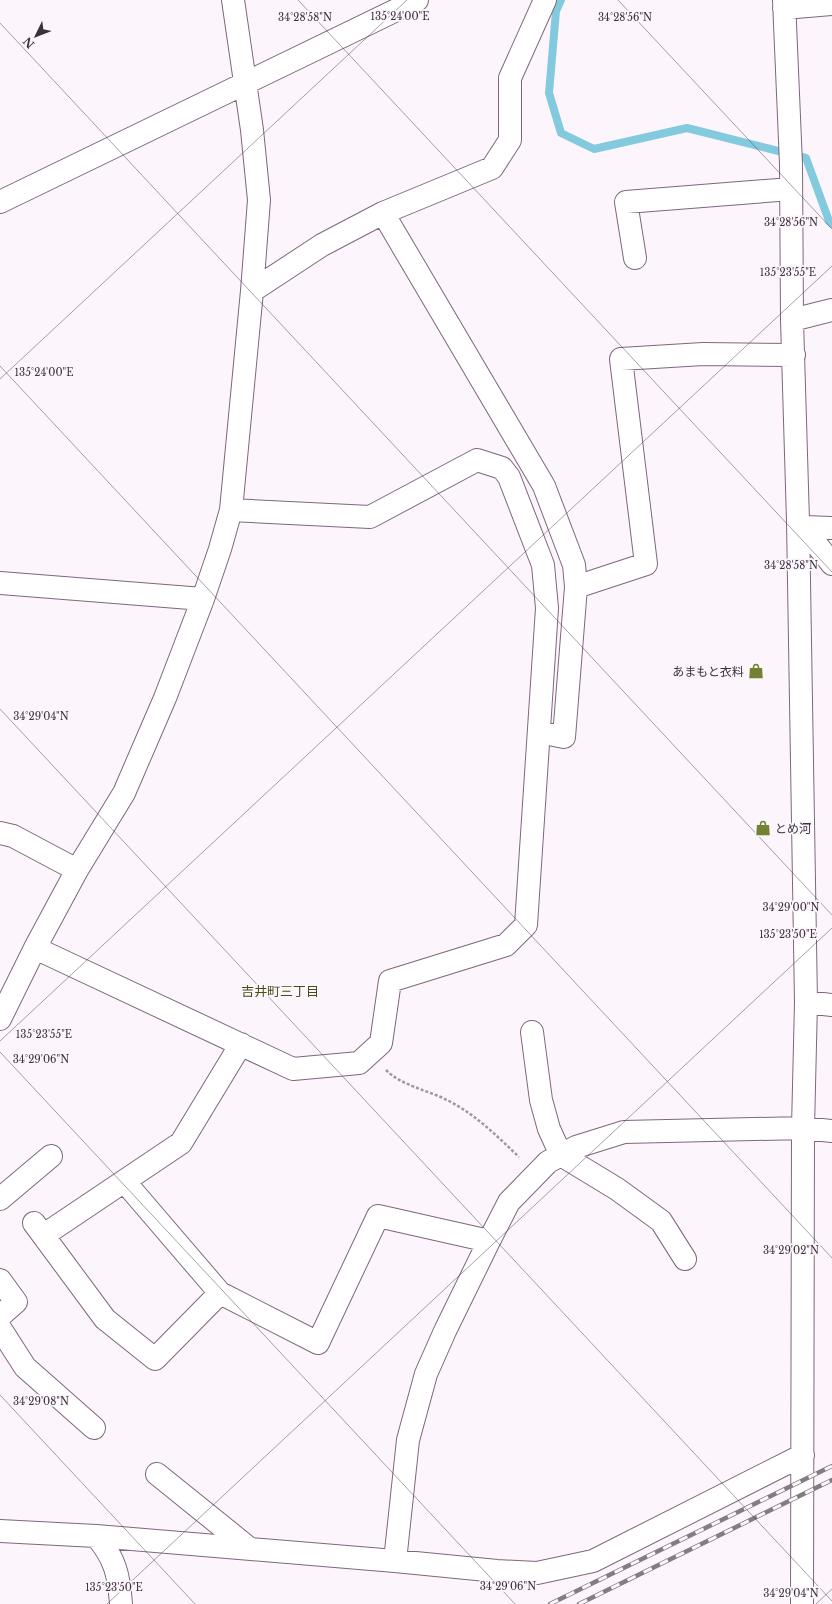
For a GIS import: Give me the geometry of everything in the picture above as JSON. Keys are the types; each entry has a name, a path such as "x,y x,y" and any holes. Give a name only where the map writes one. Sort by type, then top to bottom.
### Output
{"street":[{"path":"0,1019 35,948 77,870 124,793 165,698 203,599 220,549 231,510 252,291 259,200 252,130 233,0"},
{"path":"0,202 417,0"},
{"path":"252,291 322,245 384,212 492,168 510,140 510,78 545,0"},
{"path":"802,1604 803,1128 806,1002 800,524 792,320 791,189 784,4 832,4"},
{"path":"635,258 626,202 791,189"},
{"path":"384,212 544,486 574,565 576,587 564,737 539,732"},
{"path":"792,320 832,310"},
{"path":"576,587 646,564 621,359 703,354 794,355"},
{"path":"35,948 293,1069 359,1063 381,1043 390,981 506,945 526,925 547,608 543,565 509,477 502,468 477,460 370,517 231,510"},
{"path":"800,524 832,528"},
{"path":"800,524 832,564"},
{"path":"0,583 203,599"},
{"path":"0,833 13,836 77,870"},
{"path":"806,1002 832,1005"},
{"path":"532,1032 542,1100 549,1129 561,1156 617,1189 661,1221 685,1259"},
{"path":"220,1293 155,1359 105,1319 39,1229 124,1181 180,1143 241,1044"},
{"path":"395,1561 408,1440 426,1374 445,1331 509,1202 548,1162 576,1147 624,1132 803,1128 832,1131"},
{"path":"0,1200 51,1156"},
{"path":"124,1181 220,1293 318,1343 378,1216 489,1241"},
{"path":"0,1280 16,1302 0,1316"},
{"path":"0,1328 25,1367 94,1428"},
{"path":"0,1531 96,1536 496,1571 538,1573 593,1561 803,1455"},
{"path":"157,1474 250,1549"},
{"path":"96,1536 109,1552 117,1571 121,1604"}],"path":[{"path":"369,1054 393,1077 449,1101 484,1124 537,1173"}],"waterway":[{"path":"561,0 556,11 549,93 561,133 594,149 687,128 806,158 829,221 832,224"}],"railway":[{"path":"550,1604 832,1466"},
{"path":"579,1604 832,1480"}],"place":[{"name":"あまもと衣料","path":"756,671"},
{"name":"とめ河","path":"763,828"}],"district":[{"name":"吉井町三丁目","path":"280,991"}]}
